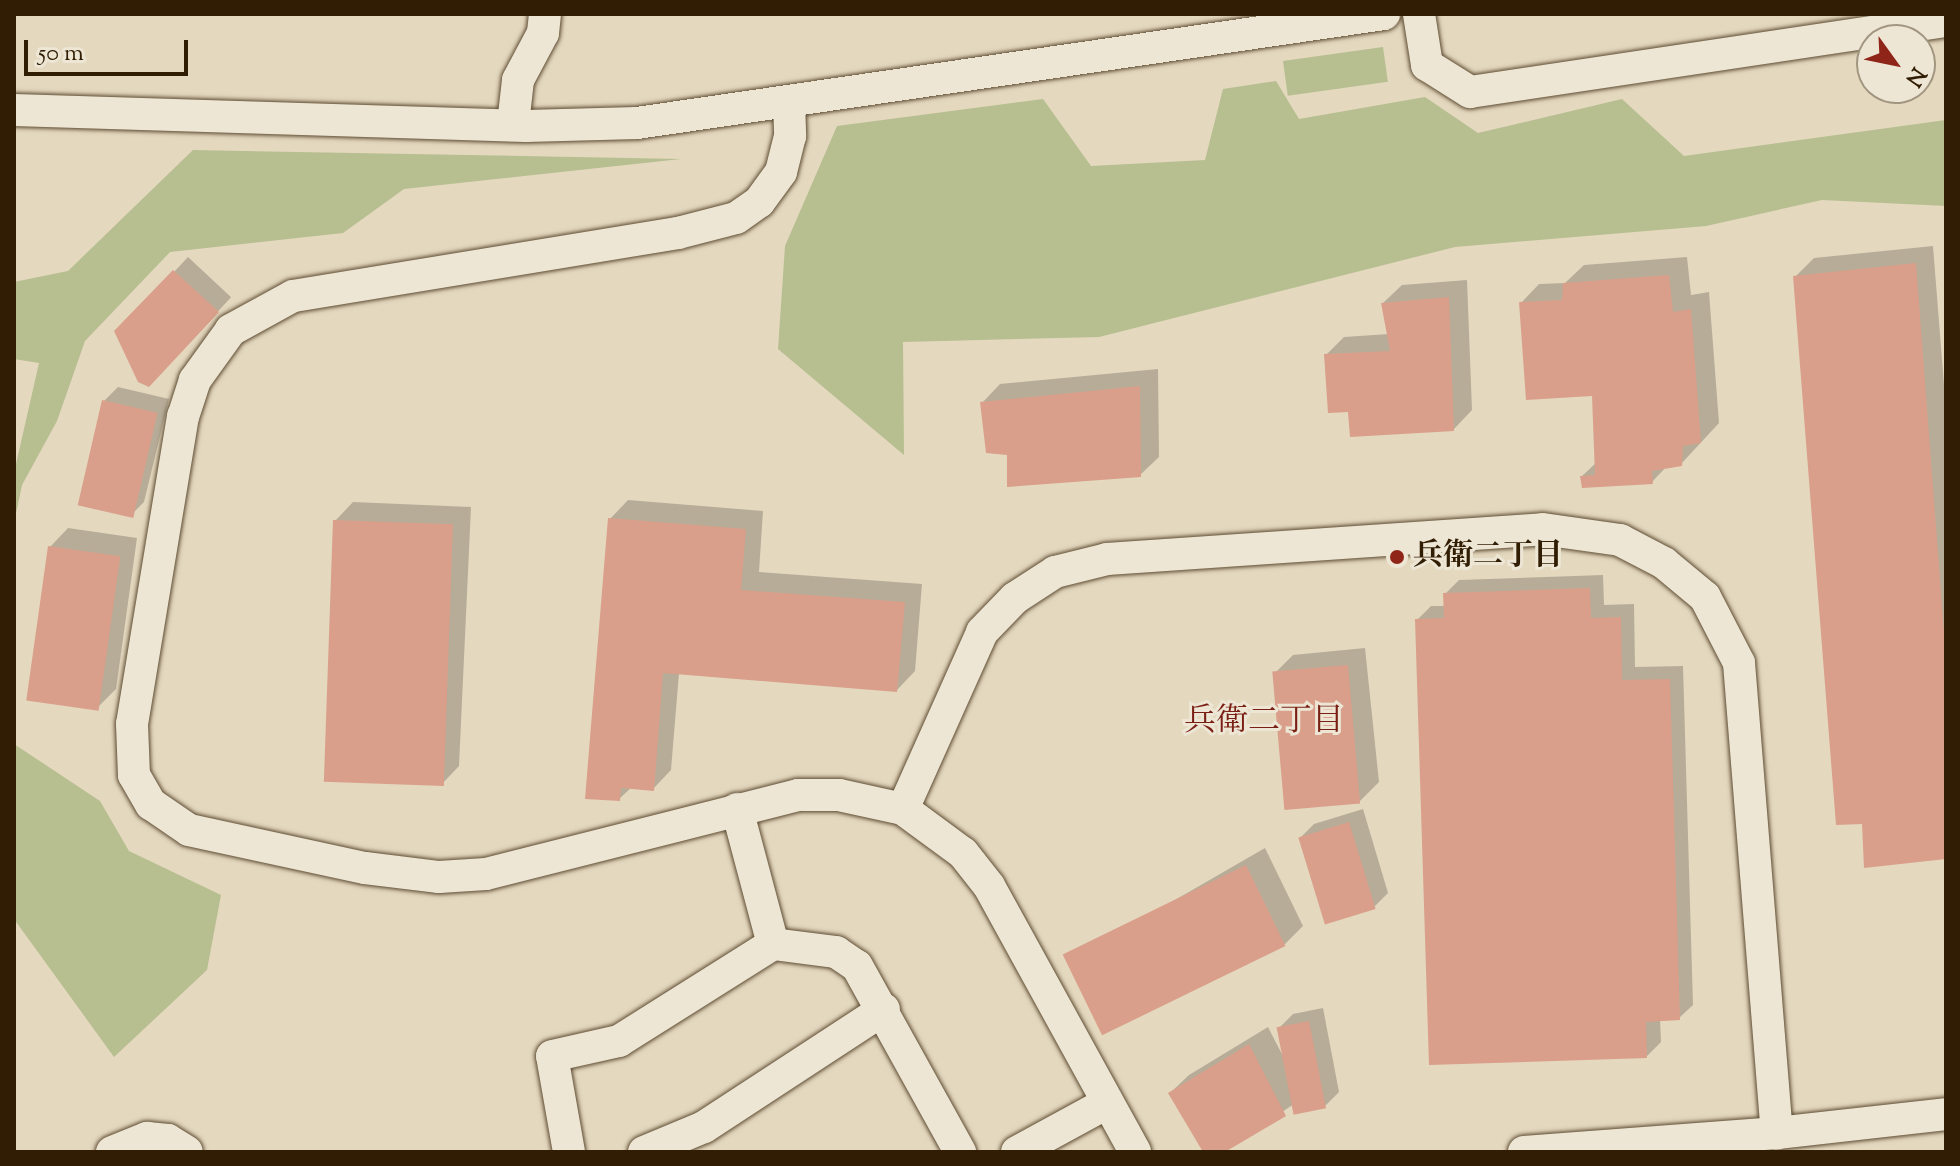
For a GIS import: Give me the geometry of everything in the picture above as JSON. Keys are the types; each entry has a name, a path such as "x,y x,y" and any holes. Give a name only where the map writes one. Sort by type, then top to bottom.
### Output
{"street":[{"path":"513,124 518,80 543,33 545,14"},
{"path":"14,110 513,124 637,123 1384,14"},
{"path":"1419,14 1427,65 1470,92 1946,21"},
{"path":"789,102 790,136 781,172 759,202 736,218 678,233 293,296 231,330 195,380 183,416 129,743 134,775 151,804 189,830 400,874 486,874 737,809 819,793 903,809 963,853 989,886 1135,1152"},
{"path":"903,809 982,632 1015,598 1055,572 1107,559 1543,529 1620,540 1664,563 1705,597 1739,663 1777,1133"},
{"path":"737,809 773,944"},
{"path":"569,1152 552,1056 619,1041 773,944 836,952 857,966 884,1009 960,1152"},
{"path":"644,1152 704,1127 884,1009"},
{"path":"1017,1152 1107,1103"},
{"path":"1524,1152 1777,1133 1946,1114"},
{"path":"112,1152 147,1138 168,1140 187,1152"}],"green space":[{"path":"1383,47 1388,82 1288,96 1283,61"},
{"path":"1276,81 1299,119 1425,97 1478,133 1622,99 1684,156 1946,120 1946,206 1822,200 1706,226 1455,247 1099,337 903,342 904,455 778,349 785,246 837,126 1043,99 1091,166 1205,160 1223,89"},
{"path":"193,150 681,159 404,189 343,233 170,252 85,341 57,421 22,485 14,523 14,473 39,363 14,359 14,282 68,271"},
{"path":"14,744 100,801 129,851 221,895 207,970 114,1057 14,919"}],"building":[{"path":"1916,263 1946,659 1946,859 1864,868 1862,824 1836,825 1793,276"},
{"path":"173,270 219,312 149,387 138,382 114,331"},
{"path":"1669,275 1673,312 1691,309 1701,443 1683,446 1682,466 1652,471 1653,484 1582,488 1580,476 1595,475 1592,396 1526,400 1519,302 1562,300 1563,283"},
{"path":"1449,297 1454,431 1350,437 1348,412 1328,413 1324,354 1390,351 1381,303"},
{"path":"1140,386 1141,477 1007,487 1007,455 986,453 980,402"},
{"path":"102,400 158,413 133,518 78,505"},
{"path":"608,518 746,529 741,590 905,602 897,692 663,673 654,791 621,788 620,801 585,799"},
{"path":"333,520 453,524 444,786 324,782"},
{"path":"48,546 120,556 99,711 26,700"},
{"path":"1590,588 1591,618 1621,617 1622,680 1670,679 1680,1020 1646,1022 1647,1058 1429,1065 1415,619 1444,618 1443,593"},
{"path":"1348,665 1360,803 1284,810 1272,672"},
{"path":"1349,822 1376,909 1325,925 1298,837"},
{"path":"1246,865 1285,946 1102,1035 1063,954"},
{"path":"1309,1021 1326,1108 1294,1115 1277,1027"},
{"path":"1249,1044 1286,1116 1225,1152 1203,1152 1168,1093"}],"place":[{"name":"兵衛二丁目","path":"1397,557"}],"district":[{"name":"兵衛二丁目","path":"1264,722"}]}
